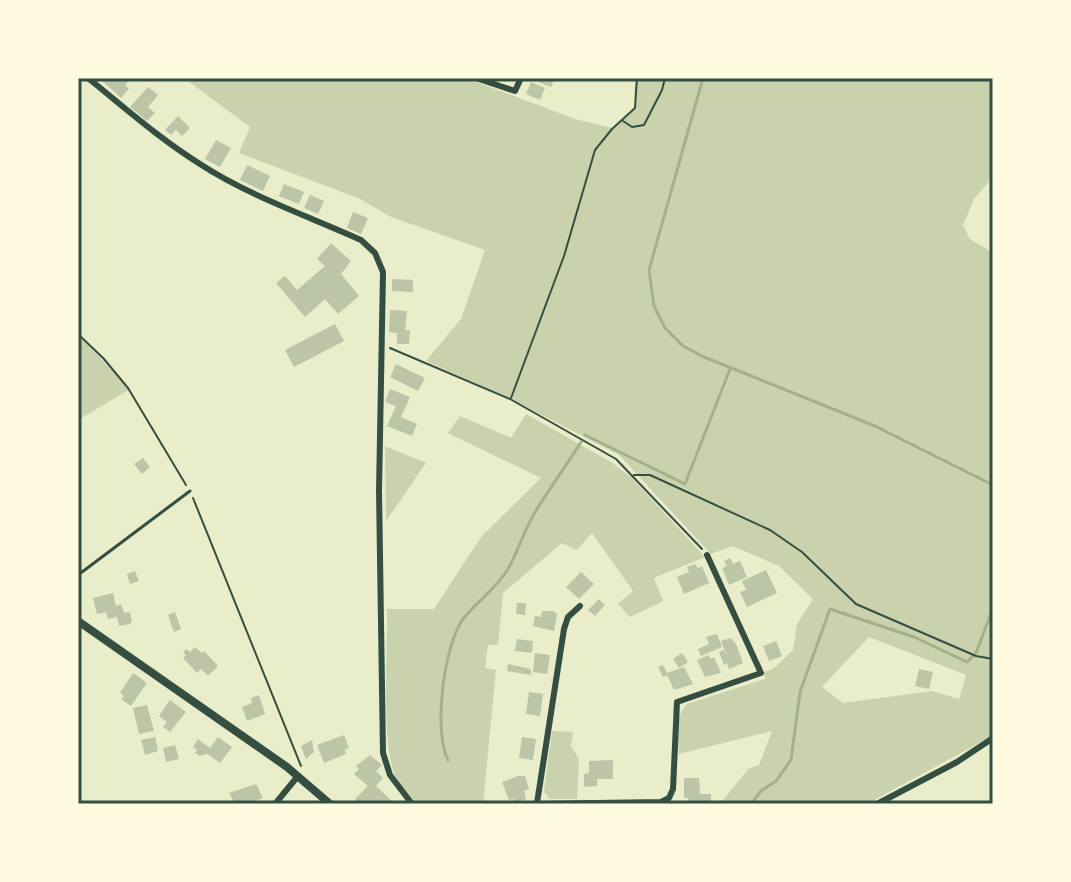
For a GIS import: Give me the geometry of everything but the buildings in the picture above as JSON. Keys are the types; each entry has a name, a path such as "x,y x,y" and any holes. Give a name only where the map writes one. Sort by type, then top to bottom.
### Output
{"main road":[{"path":"78,621 298,776 330,804"}],"street":[{"path":"88,78 201,165 361,240 375,253 383,272 379,491 383,753 390,775 412,804"},
{"path":"476,78 515,91 521,78"},
{"path":"580,606 568,617 564,629 536,804 661,802 669,798 673,789 677,702 761,673 707,555"},
{"path":"877,804 957,762 993,738"},
{"path":"275,804 298,776"}],"lane":[{"path":"78,575 190,491"}],"path":[{"path":"510,399 564,256 595,150 635,108 637,78"},
{"path":"622,121 632,127 644,125 665,78"},
{"path":"78,334 128,388 190,491 302,763 298,776"},
{"path":"381,344 510,399 616,459 707,555"},
{"path":"634,475 650,475 770,530 802,552 856,604 976,656 993,659"}],"green space":[{"path":"184,78 466,78 575,119 612,128 634,108 635,78 993,78 993,177 974,199 963,225 970,239 993,253 993,744 990,737 867,804 720,804 748,769 759,765 772,731 679,754 680,715 687,704 765,679 764,672 773,669 793,650 797,624 813,599 779,566 732,546 711,554 619,455 511,399 426,361 461,319 485,250 391,217 358,198 239,153 250,127","holes":["869,637 966,675 959,699 932,691 843,703 822,687"]},
{"path":"78,335 130,389 78,420"},
{"path":"526,414 611,462 632,478 705,557 654,578 663,601 630,617 618,604 633,591 592,533 577,550 562,543 503,593 498,645 488,645 485,668 496,670 483,804 416,804 398,782 390,757 386,715 387,609 434,609 481,537 541,478 448,433 460,416 511,438"},
{"path":"385,446 426,463 386,521"},
{"path":"552,731 573,732 571,746 579,759 577,799 550,799 544,792"}],"waterway":[{"path":"703,78 649,270 654,306 665,328 683,346 704,357 875,426 993,485"},
{"path":"585,435 685,484 730,369"},
{"path":"448,760 441,729 441,709 446,667 456,631 508,569 534,514 581,442"},
{"path":"976,653 993,608"},
{"path":"751,804 761,791 776,781 791,760 800,692 830,609 914,637 967,662 973,656"}]}
